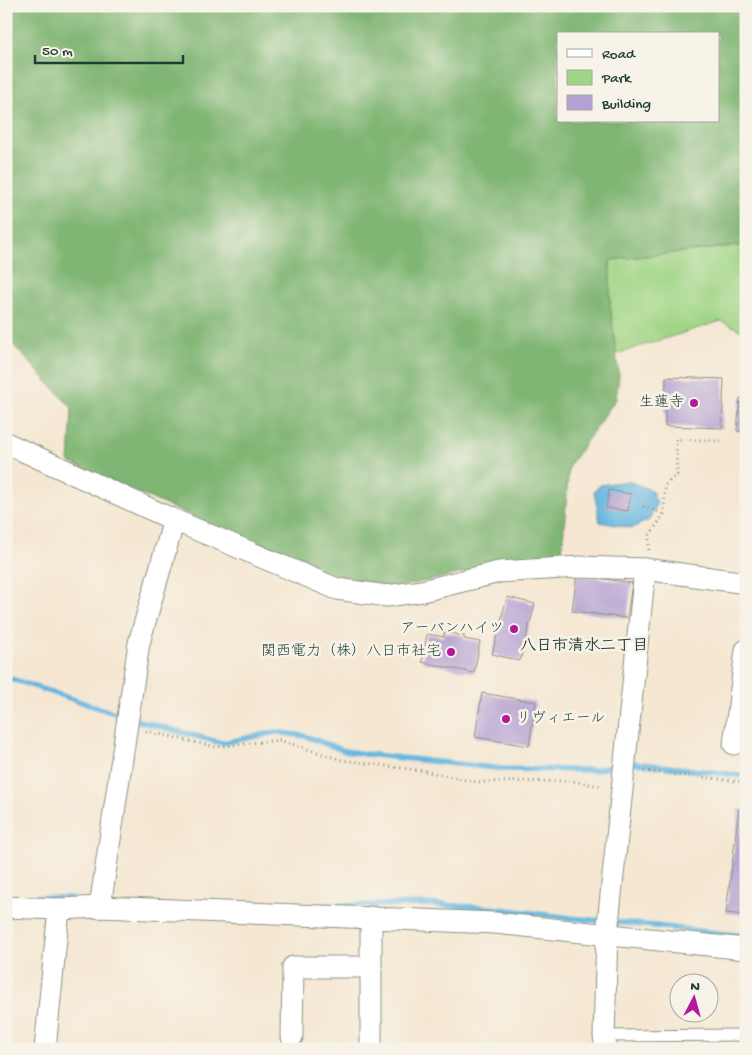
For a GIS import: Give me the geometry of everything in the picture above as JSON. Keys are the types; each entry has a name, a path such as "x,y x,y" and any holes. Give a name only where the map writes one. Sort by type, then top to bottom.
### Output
{"street":[{"path":"6,443 174,520 337,589 387,596 422,591 499,572 647,563 746,583"},
{"path":"100,906 139,643 174,520"},
{"path":"605,1042 606,933 647,563"},
{"path":"734,744 746,650"},
{"path":"6,907 59,910 100,906 495,923 746,948"},
{"path":"45,1049 59,910"},
{"path":"371,917 372,1049"},
{"path":"292,1037 293,967 372,967"}],"lane":[{"path":"605,1042 746,1035"}],"path":[{"path":"647,563 649,536 664,514 665,485 677,476 676,439 721,441"},
{"path":"643,506 664,514"},
{"path":"126,727 216,747 279,740 342,760 424,771 476,782 570,781 623,775 746,782"}],"green space":[{"path":"6,6 746,6 746,245 610,260 610,305 619,376 616,399 569,466 562,554 498,565 391,589 301,565 69,462 72,408 6,337"},
{"path":"746,245 746,333 721,321 616,354 610,305 610,260"}],"water":[{"path":"628,481 651,490 657,503 649,520 632,528 600,522 594,492 600,485"}],"building":[{"name":"生蓮寺","path":"666,377 724,379 722,428 665,426"},
{"path":"740,398 746,399 746,432 737,431"},
{"path":"609,490 631,494 628,511 606,508"},
{"path":"577,575 632,583 627,618 572,611"},
{"name":"アーバンハイツ","path":"507,597 535,604 520,661 492,654"},
{"name":"関西電力（株）八日市社宅","path":"444,632 480,642 474,673 422,662 427,634 444,637"},
{"name":"リヴィエール","path":"482,693 536,702 529,746 475,737"},
{"path":"739,809 746,810 746,915 726,913"}],"waterway":[{"path":"6,677 123,716"},
{"path":"132,719 222,743 276,732 305,736 345,751 504,769 594,770 620,765"},
{"path":"629,764 634,763 746,776"},
{"path":"29,897 70,898"},
{"path":"325,906 423,904 493,908 746,936"}],"place":[{"name":"生蓮寺","path":"694,403"},
{"name":"アーバンハイツ","path":"514,629"},
{"name":"関西電力（株）八日市社宅","path":"451,652"},
{"name":"リヴィエール","path":"506,719"}],"district":[{"name":"八日市清水二丁目","path":"584,647"}]}
